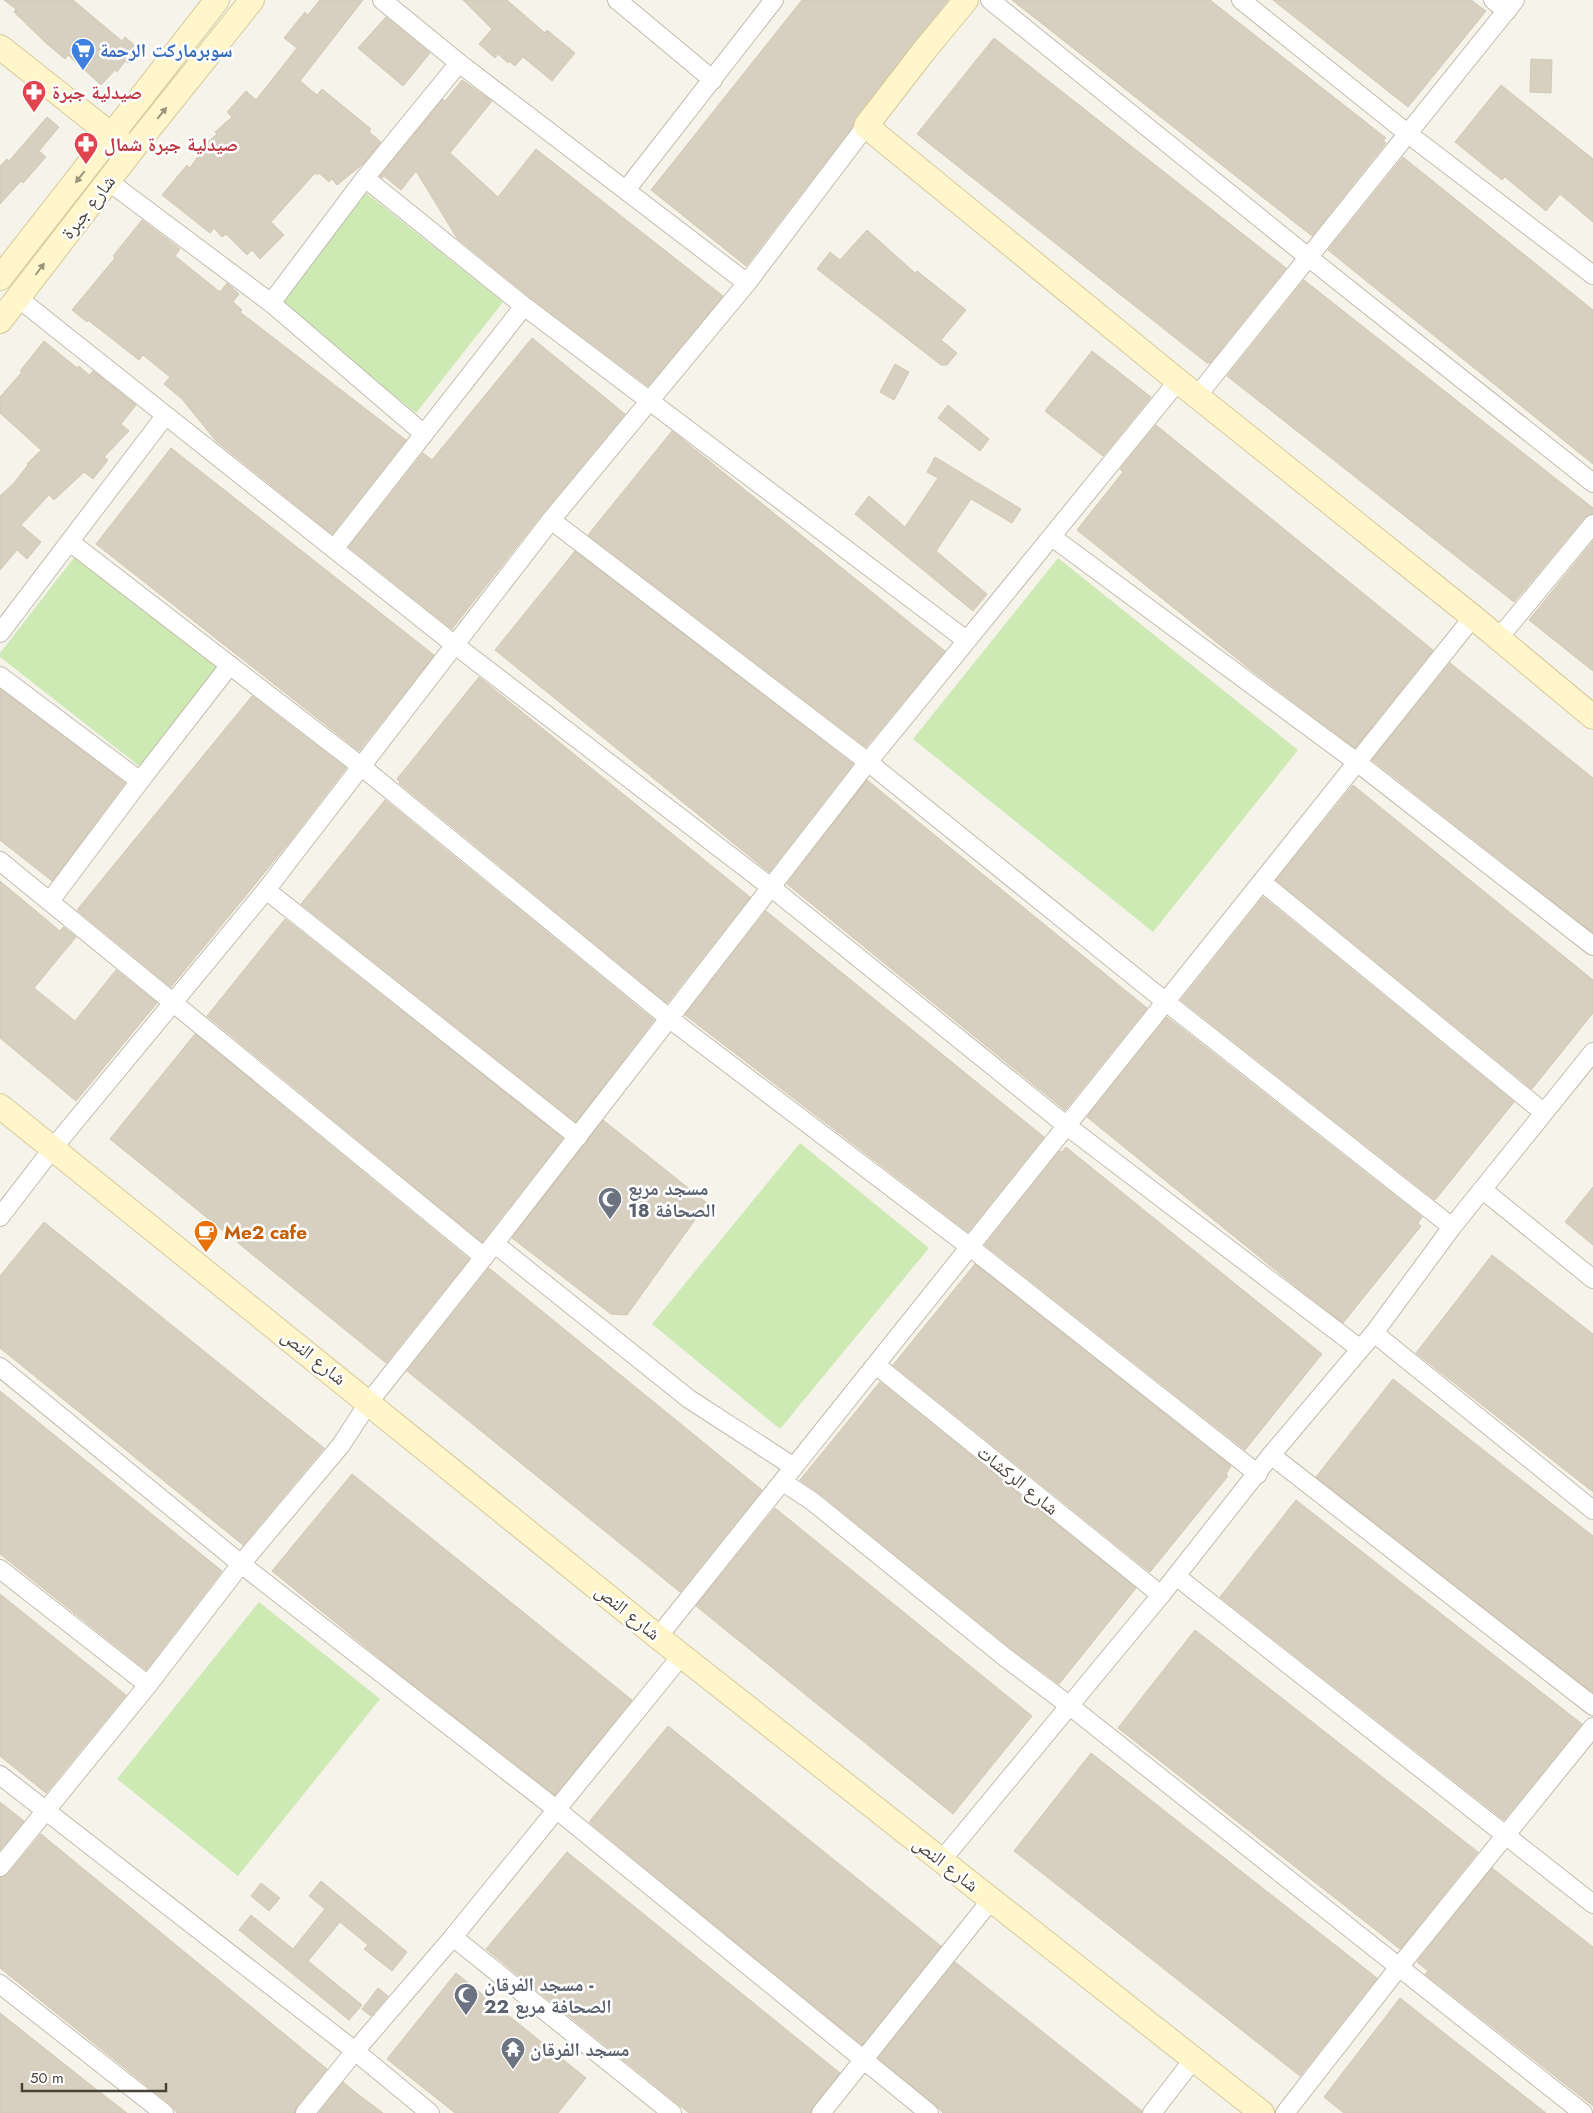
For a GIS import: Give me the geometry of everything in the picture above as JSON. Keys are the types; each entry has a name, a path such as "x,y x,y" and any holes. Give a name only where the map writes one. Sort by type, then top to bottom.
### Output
{"street":[{"name":"شارع جبرة","path":"0,278 217,0"},
{"name":"شارع جبرة","path":"0,321 132,150 252,0"},
{"path":"382,0 459,62 747,283"},
{"path":"617,0 713,80"},
{"path":"626,190 774,0"},
{"path":"0,1217 53,1148 266,890 551,520 747,283 923,52 966,0"},
{"path":"990,0 1308,257 1593,483"},
{"path":"1241,0 1408,133 1593,274"},
{"path":"1198,396 1511,6 1492,0"},
{"path":"0,47 132,150"},
{"path":"270,303 365,178 459,62"},
{"path":"866,126 1593,717"},
{"path":"365,178 524,306 966,640"},
{"path":"108,181 270,303 424,434"},
{"path":"18,298 455,646 772,888 1067,1126 1359,1348"},
{"path":"334,549 524,306"},
{"path":"0,1867 148,1686 241,1564 341,1445 369,1402 490,1251 868,762 1178,381"},
{"path":"0,633 165,416"},
{"path":"551,520 868,762 1166,1002 1452,1227"},
{"path":"1498,639 1593,524"},
{"path":"1052,537 1358,762 1593,946"},
{"path":"70,542 362,767 670,1019 970,1247 1258,1474"},
{"path":"658,1637 1473,618"},
{"path":"50,902 140,781 230,665"},
{"path":"0,676 140,781"},
{"path":"0,861 490,1251 689,1398 794,1467"},
{"path":"1262,882 1543,1112"},
{"path":"266,890 578,1137"},
{"path":"942,1861 1161,1595 1258,1474 1271,1455 1359,1348 1374,1333 1452,1227 1593,1052"},
{"name":"شارع النص","path":"0,1106 658,1637 682,1654 1262,2113"},
{"path":"1483,1190 1593,1280"},
{"path":"1374,1333 1593,1510"},
{"name":"شارع الركشات","path":"876,1365 1161,1595"},
{"path":"0,1367 241,1564 556,1808 929,2113"},
{"path":"1271,1455 1593,1706"},
{"path":"783,1482 812,1501 1006,1658 1070,1706 1582,2113"},
{"path":"0,1569 148,1686"},
{"path":"1176,1576 1593,1904"},
{"path":"305,2113 355,2051 453,1937 682,1654"},
{"path":"1285,2113 1399,1967 1593,1727"},
{"path":"0,1775 355,2051 430,2113"},
{"path":"821,2113 991,1900"},
{"path":"453,1937 672,2113"},
{"path":"0,1984 164,2113"},
{"path":"1152,2113 1193,2060"}],"green space":[{"path":"365,192 503,302 416,413 278,303"},
{"path":"76,555 221,669 143,769 0,657 0,653"},
{"path":"1058,558 1298,750 1153,932 913,739"},
{"path":"800,1143 929,1248 780,1429 652,1324"},
{"path":"259,1602 380,1699 238,1876 117,1779"}],"building":[{"path":"4,0 73,0 122,41 125,37 139,49 128,63 125,61 117,72 115,70 101,85 68,55 65,59 47,44 14,12 16,9"},
{"path":"320,0 363,0 300,81 317,95 322,89 371,129 369,132 381,142 363,164 337,185 332,179 329,182 319,173 317,175 315,173 271,222 284,235 260,259 252,250 247,255 226,234 222,237 214,228 210,233 162,195 187,165 190,168 208,142 217,134 215,132 232,117 227,112 246,91 256,100 297,48 284,38 305,12 308,15"},
{"path":"463,0 507,0 545,33 547,30 575,53 552,81 523,57 515,66 509,61 508,63 498,54 495,58 479,44 492,29"},
{"path":"802,0 948,0 855,118 853,126 746,266 651,190"},
{"path":"1012,0 1210,0 1386,138 1383,141 1386,143 1312,236"},
{"path":"1273,0 1471,0 1486,11 1408,107"},
{"path":"386,17 430,53 403,86 358,48"},
{"path":"994,38 1286,268 1210,363 1207,363 917,134"},
{"path":"1531,59 1552,60 1551,93 1530,92"},
{"path":"462,80 492,101 450,153 498,197 536,149 723,296 648,386 531,298 457,238 416,171 401,190 384,176 382,178 380,176 443,99 445,101"},
{"path":"1501,85 1593,159 1593,222 1560,194 1546,211 1505,177 1502,180 1455,142"},
{"path":"47,117 59,127 39,151 46,157 23,183 21,181 0,204 0,166 7,159 9,161"},
{"path":"1403,157 1593,310 1593,464 1328,250"},
{"path":"142,220 180,249 175,256 220,292 227,283 239,294 233,302 242,310 240,312 406,440 332,534 216,441 182,399 164,384 170,377 143,355 139,360 88,320 87,322 72,310 115,258 113,256"},
{"path":"867,230 915,273 917,271 966,310 941,340 957,353 947,365 941,365 817,269 830,252 840,260"},
{"path":"1304,280 1593,508 1593,514 1585,517 1514,602 1227,376"},
{"path":"532,338 625,414 543,513 452,629 349,547 423,453 432,460"},
{"path":"44,341 77,368 79,366 89,375 93,371 136,405 121,424 129,431 104,457 108,460 93,479 84,472 54,500 49,495 21,525 41,542 27,559 17,550 0,570 0,496 14,483 27,464 41,450 0,413 0,397 22,372 20,371"},
{"path":"1092,351 1151,397 1103,456 1045,411"},
{"path":"895,364 909,372 894,400 880,392"},
{"path":"948,405 989,439 980,451 938,418"},
{"path":"1156,425 1433,650 1355,748 1251,670 1077,530 1123,472 1120,469"},
{"path":"672,431 945,651 866,747 588,535"},
{"path":"171,448 434,655 359,751 96,544"},
{"path":"935,457 1021,509 1012,523 971,499 936,551 987,594 973,611 855,514 869,496 905,527 938,478 927,472"},
{"path":"1593,541 1593,671 1529,620"},
{"path":"575,551 853,764 769,872 495,650"},
{"path":"1450,663 1593,778 1593,933 1372,760"},
{"path":"479,677 750,897 667,1003 399,783 397,779"},
{"path":"0,689 125,783 52,881 0,840"},
{"path":"252,696 346,768 287,845 171,987 77,910"},
{"path":"867,780 1147,1008 1065,1110 787,884"},
{"path":"1353,785 1593,980 1593,1013 1532,1089 1276,880"},
{"path":"385,800 654,1020 576,1122 301,904"},
{"path":"0,881 60,931 63,927 76,937 34,988 75,1021 116,970 157,1003 76,1101 0,1038"},
{"path":"1263,897 1514,1102 1435,1200 1181,1000"},
{"path":"766,911 1044,1137 968,1232 685,1015"},
{"path":"285,919 563,1138 482,1242 207,1016"},
{"path":"1167,1017 1422,1217 1418,1223 1421,1226 1343,1323 1087,1117"},
{"path":"195,1034 469,1259 386,1363 110,1139"},
{"name":"مسجد مربع 18 الصحافة","path":"603,1120 707,1203 627,1315 611,1314 512,1238"},
{"path":"1066,1147 1322,1354 1245,1450 985,1245 1060,1151 1062,1152"},
{"path":"1593,1187 1593,1245 1565,1222"},
{"path":"44,1222 324,1448 243,1545 0,1348 0,1276"},
{"path":"1492,1255 1593,1334 1593,1492 1416,1353"},
{"path":"975,1264 1231,1466 1226,1474 1228,1476 1150,1572 893,1365"},
{"path":"489,1268 762,1490 680,1592 407,1371"},
{"path":"1393,1379 1593,1536 1593,1693 1316,1477"},
{"path":"880,1382 1136,1588 1059,1684 1013,1650 819,1493 800,1480"},
{"path":"0,1391 222,1571 146,1670 0,1554"},
{"path":"352,1474 632,1700 555,1795 389,1666 272,1571"},
{"path":"1296,1500 1582,1724 1504,1820 1220,1597"},
{"path":"775,1508 1032,1716 953,1814 696,1606"},
{"path":"0,1594 126,1695 46,1793 0,1756"},
{"path":"1195,1630 1478,1852 1400,1949 1118,1728"},
{"path":"668,1726 941,1946 862,2045 589,1822"},
{"path":"1091,1753 1377,1978 1300,2076 1014,1851"},
{"path":"0,1802 24,1821 0,1850"},
{"path":"41,1834 327,2069 297,2106 295,2113 177,2113 171,2105 0,1968 0,1877 8,1874"},
{"path":"567,1852 840,2073 813,2106 811,2113 689,2113 486,1949"},
{"path":"1492,1868 1593,1947 1593,2106 1425,1974 1428,1971 1417,1962"},
{"path":"321,1881 407,1952 392,1971 364,1949 368,1945 340,1922 308,1961 362,2005 349,2020 239,1930 251,1915 293,1949 325,1909 309,1896"},
{"path":"261,1883 280,1898 269,1911 251,1896"},
{"path":"955,1962 1142,2111 1142,2113 943,2113 878,2058"},
{"name":"مسجد الفرقان - الصحافة مربع 22","path":"456,1973 586,2078 558,2113 455,2113 387,2059"},
{"path":"378,1988 388,1996 371,2016 362,2009"},
{"path":"1400,1998 1546,2113 1344,2113 1324,2097"},
{"path":"0,2013 92,2086 127,2113 0,2113"},
{"path":"343,2082 355,2092 383,2113 319,2113"}],"place":[{"name":"سوبرماركت الرحمة","path":"83,71"},
{"name":"صيدلية جبرة","path":"34,113"},
{"name":"صيدلية جبرة شمال","path":"86,165"},
{"name":"مسجد مربع 18 الصحافة","path":"610,1220"},
{"name":"Me2 cafe","path":"206,1253"},
{"name":"مسجد الفرقان - الصحافة مربع 22","path":"466,2016"},
{"name":"مسجد الفرقان","path":"513,2070"}]}
